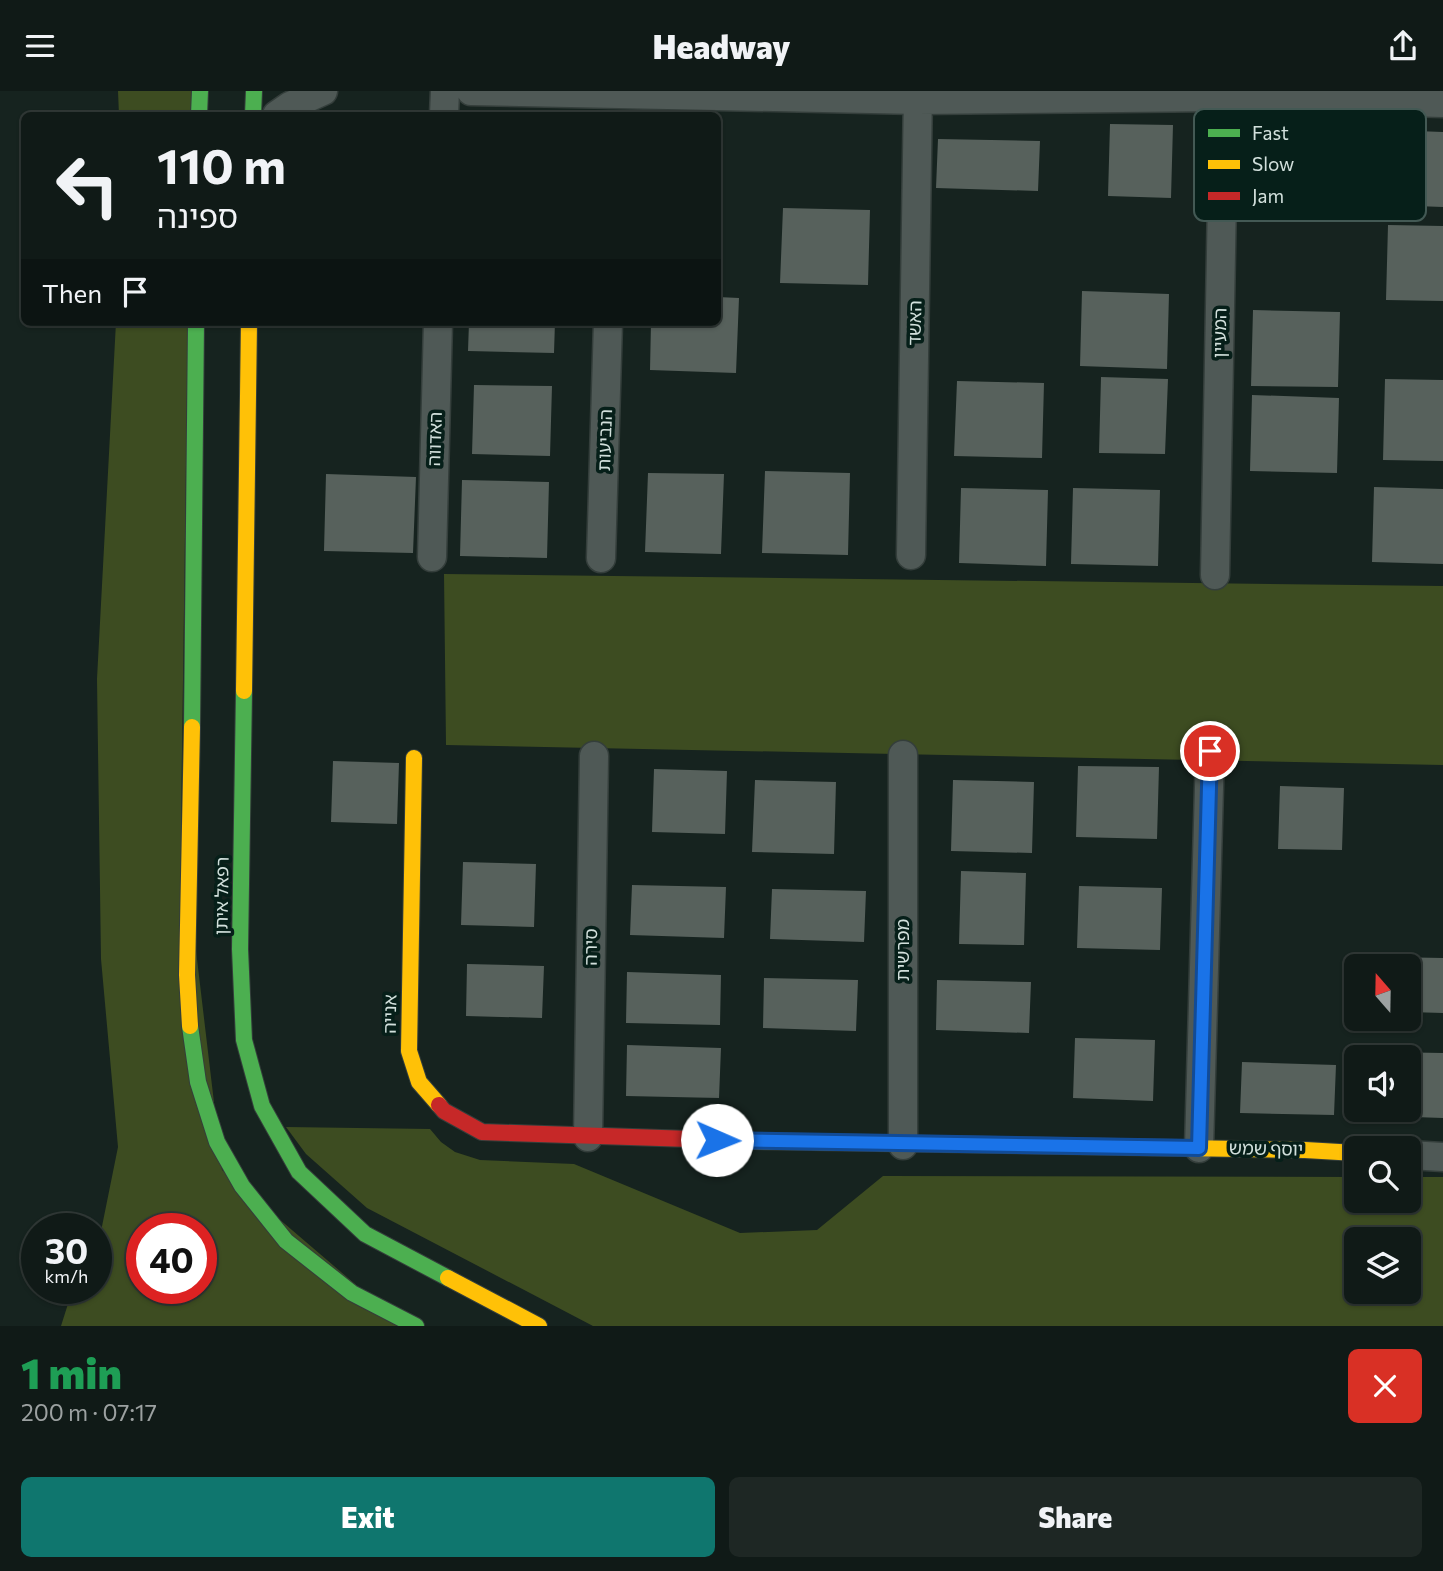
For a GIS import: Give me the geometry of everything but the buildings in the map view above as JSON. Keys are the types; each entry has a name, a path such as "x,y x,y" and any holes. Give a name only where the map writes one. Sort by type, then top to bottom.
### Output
{"street":[{"path":"199,112 200,91"},
{"path":"253,112 254,91"},
{"path":"281,112 323,91"},
{"path":"444,112 445,91"},
{"path":"471,91 614,101 1224,94 1443,103"},
{"name":"האשד","path":"911,555 918,96"},
{"name":"המעיין","path":"1215,575 1222,221"},
{"name":"רפאל איתן","path":"196,326 187,975 190,1036 198,1082 217,1142 242,1186 286,1241 352,1293 416,1326"},
{"name":"רפאל איתן","path":"249,326 240,949 244,1040 262,1106 299,1172 365,1234 539,1326"},
{"name":"האדווה","path":"432,557 438,326"},
{"name":"הנביעות","path":"601,558 608,326"},
{"path":"1199,1148 1210,751"},
{"name":"מפרשית","path":"903,755 903,1145"},
{"name":"סירה","path":"588,1137 594,756"},
{"name":"אנייה","path":"414,758 409,1051 419,1082 443,1111 482,1132 588,1137"},
{"name":"יוסף שמש","path":"588,1137 1344,1153"},
{"path":"1421,1156 1443,1157"}],"green space":[{"path":"118,91 192,91 191,112 119,112"},
{"path":"116,326 188,326 181,824 222,1170 404,1326 61,1326 68,1304 112,1304 112,1213 105,1213 118,1147 101,959 97,679"},
{"path":"444,574 1443,586 1443,765 446,745"},
{"path":"286,1127 430,1129 441,1142 455,1152 480,1160 574,1164 740,1233 817,1230 883,1176 1344,1177 1344,1213 1421,1213 1421,1177 1443,1177 1443,1326 593,1326 367,1208 306,1154"}],"traffic: fast":[{"path":"199,112 200,91"},
{"path":"253,112 254,91"},
{"path":"192,727 196,326"},
{"path":"244,691 240,949 244,1040 262,1106 299,1172 365,1234 448,1278"},
{"path":"190,1026 198,1082 217,1142 242,1186 286,1241 352,1293 416,1326"}],"traffic: slow":[{"path":"244,691 249,326"},
{"path":"190,1026 187,975 192,727"},
{"path":"414,758 409,1051 419,1082 439,1105"},
{"path":"750,1141 1344,1152"},
{"path":"448,1278 539,1326"}],"traffic: jam":[{"path":"439,1105 444,1111 482,1132 750,1141"}],"route":[{"path":"717,1140 1199,1148 1210,751"}]}
